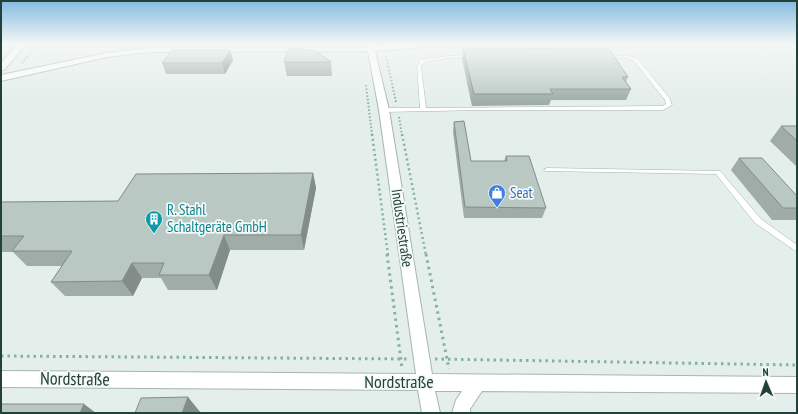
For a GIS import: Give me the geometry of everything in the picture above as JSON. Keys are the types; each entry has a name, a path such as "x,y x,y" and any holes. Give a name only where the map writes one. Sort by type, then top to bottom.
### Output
{"street":[{"path":"1,78 70,63"},
{"name":"Industriestraße","path":"376,63 391,110 421,359 431,413"},
{"name":"Nordstraße","path":"1,378 426,383 797,385"},
{"path":"461,413 462,406 477,383"}],"lane":[{"path":"421,63 419,66 423,109"},
{"path":"391,110 663,108 669,105 668,100 639,63"},
{"path":"547,170 718,172 758,221 797,249"}],"path":[{"path":"386,63 391,110 448,359 452,383"},
{"path":"366,84 404,382"},
{"path":"1,356 448,359 797,364"}],"building":[{"path":"467,63 619,63 628,77 622,77 631,89 550,89 553,94 474,94"},
{"path":"464,121 471,161 507,161 506,156 529,156 546,208 465,207 454,122"},
{"path":"781,126 797,126 797,141"},
{"path":"739,158 762,158 797,196 797,208 783,208"},
{"name":"R. Stahl Schaltgeräte GmbH","path":"313,173 301,235 224,235 209,275 159,275 164,263 132,263 122,281 51,282 72,251 12,251 24,236 1,236 1,202 118,201 136,174"},
{"path":"188,397 182,413 135,413 141,398"},
{"path":"1,404 84,404 80,413 1,413"}],"place":[{"name":"Seat","path":"497,208"},
{"name":"R. Stahl Schaltgeräte GmbH","path":"154,234"}]}
